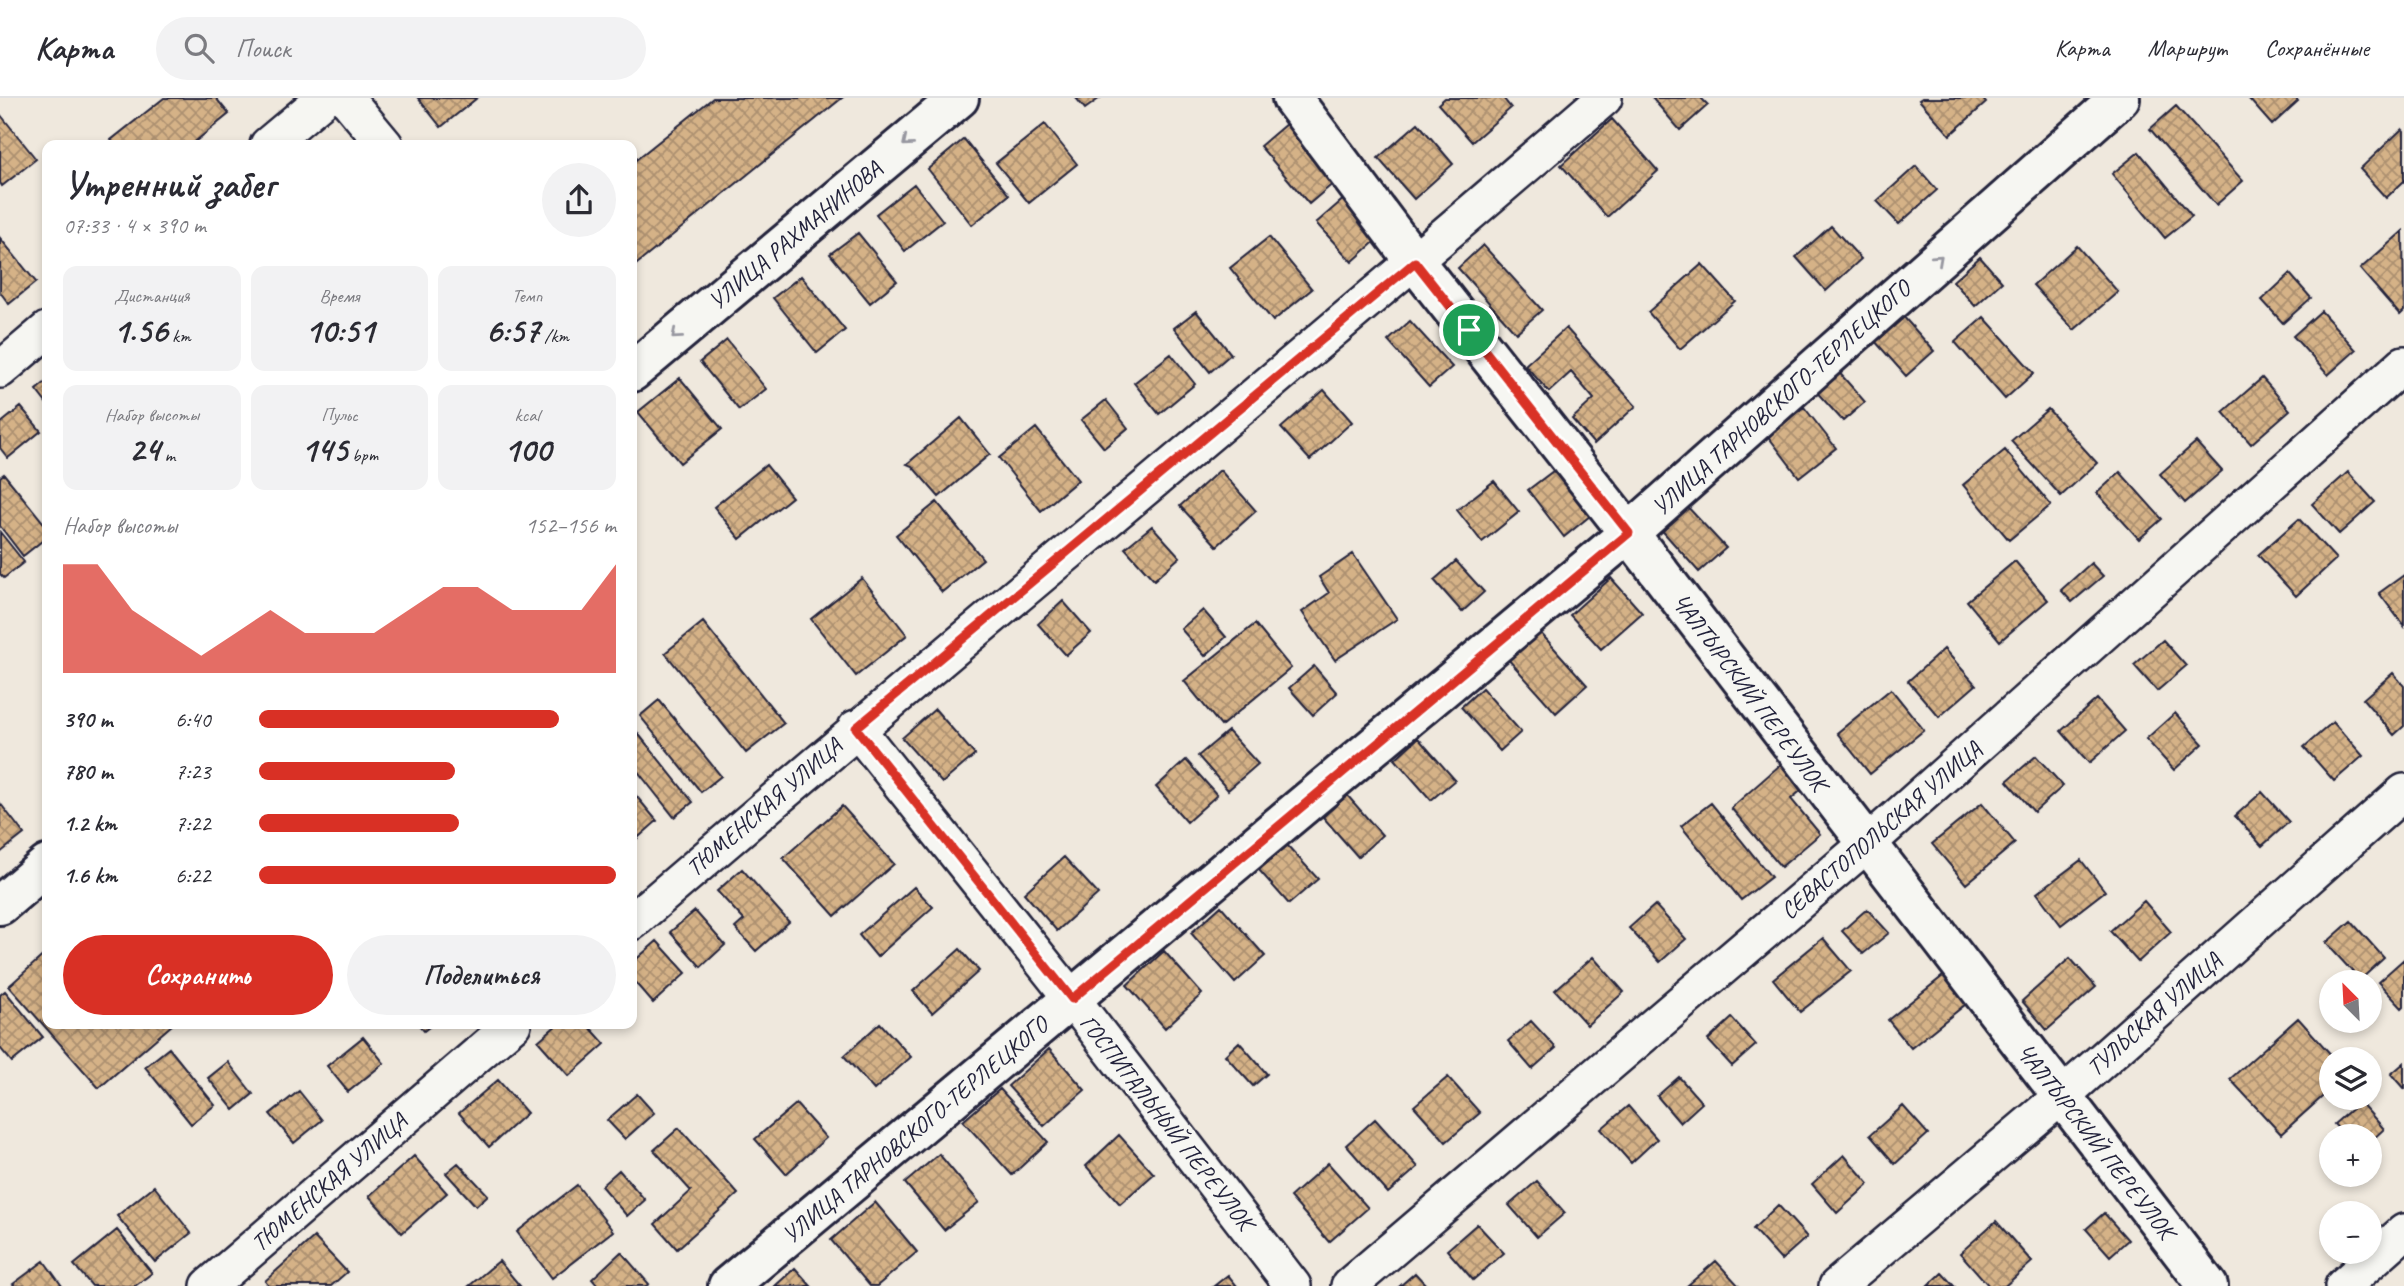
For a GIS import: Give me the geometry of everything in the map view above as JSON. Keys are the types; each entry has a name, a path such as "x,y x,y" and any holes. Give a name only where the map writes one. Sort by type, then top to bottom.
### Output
{"street":[{"path":"274,140 324,98"},
{"path":"346,98 381,140"},
{"name":"УЛИЦА РАХМАНИНОВА","path":"637,368 959,98"},
{"name":"ЧАЛТЫРСКИЙ ПЕРЕУЛОК","path":"1292,98 1415,262 1629,533 2208,1286"},
{"name":"ТЮМЕНСКАЯ УЛИЦА","path":"637,918 856,728 1415,262 1604,98"},
{"name":"УЛИЦА ТАРНОВСКОГО-ТЕРЛЕЦКОГО","path":"728,1286 1629,533 2120,98"},
{"path":"0,370 42,334"},
{"name":"СЕВАСТОПОЛЬСКАЯ УЛИЦА","path":"1349,1286 1867,844 2404,364"},
{"name":"ГОСПИТАЛЬНЫЙ ПЕРЕУЛОК","path":"856,728 1072,999 1293,1286"},
{"name":"ТУЛЬСКАЯ УЛИЦА","path":"1837,1286 2062,1096 2404,792"},
{"path":"0,905 42,869"},
{"name":"ТЮМЕНСКАЯ УЛИЦА","path":"209,1286 507,1029"},
{"path":"2343,1286 2404,1232"}],"building":[{"path":"164,98 216,98 229,114 197,140 111,140"},
{"path":"418,98 477,98 441,127"},
{"path":"713,98 842,98 637,264 637,159"},
{"path":"1076,98 1100,98 1085,109"},
{"path":"1445,98 1503,98 1511,108 1472,142 1438,104"},
{"path":"1652,98 1701,98 1708,105 1680,130"},
{"path":"1982,98 1986,103 1950,135 1919,100"},
{"path":"2295,98 2298,101 2272,125 2249,99"},
{"path":"2176,106 2243,181 2216,205 2150,129"},
{"path":"0,114 36,159 2,186 0,183"},
{"path":"1612,119 1658,171 1607,217 1561,165"},
{"path":"1418,123 1453,164 1414,199 1378,158"},
{"path":"1045,124 1077,164 1029,203 996,163"},
{"path":"1286,124 1335,182 1309,204 1260,146"},
{"path":"2402,129 2404,181 2386,198 2360,169"},
{"path":"964,139 1009,195 972,225 928,169"},
{"path":"2139,152 2192,216 2165,238 2112,174"},
{"path":"1916,166 1937,190 1899,224 1877,201"},
{"path":"914,184 943,221 905,251 876,214"},
{"path":"1346,197 1381,236 1352,262 1316,223"},
{"path":"1831,226 1861,259 1826,291 1796,257"},
{"path":"2403,231 2404,311 2400,315 2360,269"},
{"path":"858,233 897,281 870,303 830,254"},
{"path":"1269,237 1312,289 1273,321 1230,268"},
{"path":"0,238 36,282 9,304 0,292"},
{"path":"1483,245 1542,310 1516,333 1458,268"},
{"path":"2077,246 2118,292 2074,330 2033,285"},
{"path":"1980,257 2002,282 1975,306 1953,281"},
{"path":"1702,264 1735,301 1680,349 1648,312"},
{"path":"2290,274 2311,298 2283,323 2262,300"},
{"path":"801,276 845,330 817,353 773,298"},
{"path":"1196,311 1231,354 1210,372 1174,328"},
{"path":"2321,311 2356,350 2328,375 2293,336"},
{"path":"1902,315 1934,351 1906,376 1874,340"},
{"path":"1984,317 2034,373 2005,399 1955,342"},
{"path":"1410,321 1452,367 1429,387 1388,341"},
{"path":"1566,328 1636,406 1594,444 1572,419 1594,399 1571,372 1549,392 1525,365"},
{"path":"727,340 766,389 739,410 700,362"},
{"path":"1171,354 1195,384 1159,414 1134,383"},
{"path":"1836,369 1865,402 1843,421 1813,388"},
{"path":"680,378 722,429 680,463 638,412"},
{"path":"2262,378 2290,410 2251,444 2223,412"},
{"path":"42,385 42,398 36,390"},
{"path":"1324,390 1352,422 1310,460 1281,428"},
{"path":"1106,400 1128,428 1104,448 1081,420"},
{"path":"21,407 41,431 8,458 0,448 0,424"},
{"path":"1804,407 1836,448 1799,477 1767,435"},
{"path":"2048,409 2097,463 2061,496 2011,441"},
{"path":"961,418 990,454 939,497 912,466 907,464"},
{"path":"1036,428 1078,480 1041,511 999,458"},
{"path":"2196,442 2222,471 2185,503 2160,474"},
{"path":"2005,450 2051,505 2009,540 1963,485"},
{"path":"766,465 792,497 740,539 714,507"},
{"path":"1561,465 1596,511 1564,537 1528,490"},
{"path":"1220,470 1256,511 1217,546 1180,506"},
{"path":"2120,472 2162,519 2139,539 2097,493"},
{"path":"2348,472 2375,502 2339,534 2312,504"},
{"path":"4,474 42,521 42,541 23,556 0,526 0,477"},
{"path":"1494,481 1519,512 1482,542 1457,510"},
{"path":"937,502 983,559 942,592 896,535"},
{"path":"1684,503 1726,548 1699,572 1658,526"},
{"path":"2299,519 2336,559 2296,596 2258,555"},
{"path":"1152,526 1180,557 1154,580 1125,548"},
{"path":"0,532 24,562 4,578 0,574"},
{"path":"1353,554 1397,619 1335,660 1302,612 1329,593 1319,577"},
{"path":"1456,561 1484,592 1462,612 1434,580"},
{"path":"2015,561 2048,600 2000,641 1967,601"},
{"path":"2091,563 2103,576 2072,602 2061,590"},
{"path":"2404,575 2404,626 2379,593"},
{"path":"862,578 907,635 856,676 811,619"},
{"path":"1611,578 1642,613 1601,649 1570,615"},
{"path":"1063,601 1091,633 1066,655 1038,624"},
{"path":"1203,610 1226,637 1205,656 1181,629"},
{"path":"703,622 784,723 746,753 665,653"},
{"path":"1255,624 1291,668 1221,726 1184,681"},
{"path":"1538,630 1587,685 1556,713 1507,658"},
{"path":"2163,640 2186,666 2157,691 2134,665"},
{"path":"1944,649 1976,685 1939,717 1908,681"},
{"path":"1314,666 1337,693 1313,715 1289,688"},
{"path":"2393,673 2404,686 2404,726 2394,735 2363,699"},
{"path":"1482,688 1521,732 1500,751 1461,707"},
{"path":"1891,689 1924,730 1870,774 1837,733"},
{"path":"2097,699 2125,731 2089,763 2061,731"},
{"path":"659,700 721,776 701,792 640,716"},
{"path":"935,709 975,755 942,783 902,738"},
{"path":"2175,713 2203,744 2174,770 2146,739"},
{"path":"2333,722 2363,756 2334,781 2304,747"},
{"path":"1228,731 1258,764 1228,790 1198,756"},
{"path":"637,732 693,802 674,817 637,770"},
{"path":"1418,738 1455,780 1431,800 1395,759"},
{"path":"2036,756 2063,786 2034,812 2007,781"},
{"path":"1788,758 1810,783 1791,799 1820,834 1781,867 1731,808"},
{"path":"1186,760 1217,795 1187,822 1156,787"},
{"path":"2262,792 2289,822 2262,846 2235,816"},
{"path":"1347,795 1382,835 1358,857 1323,817"},
{"path":"637,797 657,821 637,839"},
{"path":"0,803 24,834 0,853"},
{"path":"1711,803 1771,877 1741,900 1681,826"},
{"path":"1982,803 2015,843 1966,884 1932,844"},
{"path":"842,806 894,864 835,916 783,858"},
{"path":"1287,845 1318,879 1289,904 1259,870"},
{"path":"1064,857 1098,894 1057,931 1024,893"},
{"path":"2081,860 2105,891 2061,925 2037,893"},
{"path":"742,869 789,922 756,951 735,928 744,920 717,891"},
{"path":"914,887 933,907 877,957 859,935"},
{"path":"2144,901 2171,932 2138,962 2110,931"},
{"path":"1655,905 1686,939 1660,962 1629,928"},
{"path":"1221,906 1265,956 1235,983 1191,933"},
{"path":"1867,909 1889,933 1863,954 1842,931"},
{"path":"695,911 725,945 701,967 670,932"},
{"path":"2351,921 2384,958 2371,970 2351,970 2326,943"},
{"path":"1823,938 1851,971 1800,1012 1773,979"},
{"path":"657,941 686,973 653,1003 637,985 637,959"},
{"path":"960,949 979,971 932,1013 913,991"},
{"path":"1164,951 1202,994 1165,1028 1127,985"},
{"path":"42,956 42,1023 9,986"},
{"path":"1593,957 1624,992 1587,1025 1555,990"},
{"path":"2070,958 2096,987 2047,1030 2022,1001"},
{"path":"2404,959 2402,1008 2382,986 2382,978"},
{"path":"1948,972 1971,1000 1911,1048 1888,1020"},
{"path":"5,991 43,1037 12,1062 0,1048 0,995"},
{"path":"1732,1018 1756,1045 1732,1066 1708,1040"},
{"path":"2298,1018 2324,1047 2319,1047 2319,1100 2281,1134 2230,1079"},
{"path":"1531,1021 1556,1048 1532,1069 1508,1041"},
{"path":"880,1023 911,1057 874,1090 844,1056"},
{"path":"47,1029 167,1029 99,1088"},
{"path":"552,1029 592,1029 605,1044 569,1076 538,1041"},
{"path":"363,1037 384,1063 348,1092 327,1066"},
{"path":"1239,1042 1267,1074 1253,1086 1225,1055"},
{"path":"169,1048 215,1105 191,1124 145,1067"},
{"path":"1049,1049 1085,1090 1044,1126 1008,1086"},
{"path":"228,1062 253,1094 234,1110 208,1078"},
{"path":"2404,1063 2404,1089 2391,1074"},
{"path":"1448,1077 1480,1113 1446,1142 1414,1106"},
{"path":"1679,1077 1702,1103 1680,1123 1657,1096"},
{"path":"498,1080 527,1113 489,1147 459,1113"},
{"path":"1000,1089 1048,1142 1012,1175 963,1121"},
{"path":"299,1091 322,1120 294,1143 270,1114"},
{"path":"637,1094 654,1113 625,1139 607,1120"},
{"path":"796,1104 826,1138 786,1174 755,1139"},
{"path":"1628,1106 1657,1139 1631,1163 1601,1129"},
{"path":"1903,1106 1928,1134 1895,1164 1870,1135"},
{"path":"2351,1110 2367,1110 2380,1124 2334,1124"},
{"path":"1375,1119 1418,1167 1388,1193 1346,1145"},
{"path":"679,1128 738,1194 677,1249 655,1224 691,1191 654,1150"},
{"path":"1119,1135 1154,1174 1120,1204 1086,1166"},
{"path":"939,1154 979,1202 944,1230 905,1183"},
{"path":"1844,1155 1869,1184 1837,1213 1812,1184"},
{"path":"414,1156 447,1193 402,1233 369,1196"},
{"path":"458,1163 488,1195 476,1206 446,1173"},
{"path":"1328,1163 1368,1208 1329,1242 1290,1197"},
{"path":"619,1170 645,1200 627,1216 601,1186"},
{"path":"1537,1181 1565,1213 1537,1237 1509,1205"},
{"path":"577,1185 613,1231 552,1278 517,1232"},
{"path":"154,1186 191,1233 155,1262 117,1216"},
{"path":"875,1202 917,1252 877,1286 870,1286 831,1240"},
{"path":"1778,1205 1807,1237 1781,1260 1753,1229"},
{"path":"2104,1213 2128,1240 2110,1256 2086,1229"},
{"path":"1996,1221 2032,1262 2005,1286 1989,1286 1960,1253"},
{"path":"1477,1224 1504,1253 1473,1280 1447,1250"},
{"path":"117,1230 152,1273 135,1286 92,1286 74,1265"},
{"path":"314,1237 347,1272 331,1286 269,1286 265,1281"},
{"path":"621,1252 649,1284 598,1286 592,1279"},
{"path":"44,1261 62,1286 13,1284"},
{"path":"499,1261 520,1286 469,1286"},
{"path":"1716,1261 1739,1286 1688,1285"},
{"path":"795,1268 811,1286 775,1286"},
{"path":"1415,1273 1427,1286 1400,1286"},
{"path":"1942,1273 1954,1286 1928,1286"},
{"path":"1228,1275 1237,1286 1214,1286"}],"route":[{"path":"1415,262 1469,330 1629,533 1072,999 856,728 1415,262"}]}
